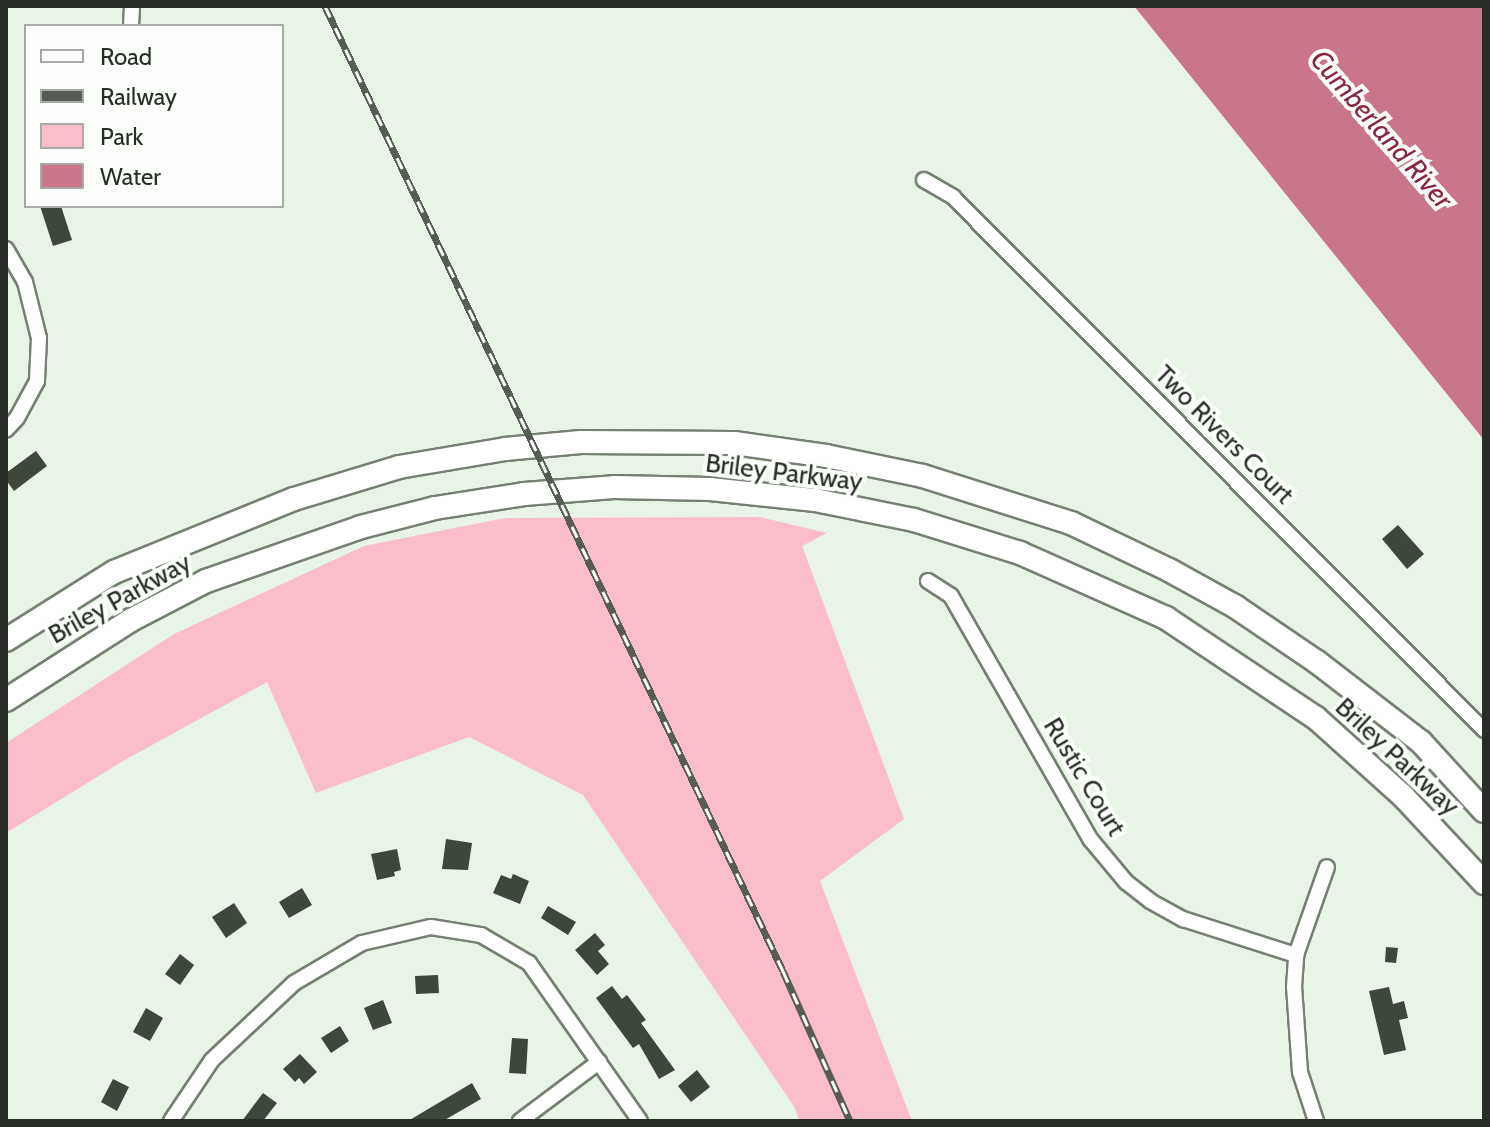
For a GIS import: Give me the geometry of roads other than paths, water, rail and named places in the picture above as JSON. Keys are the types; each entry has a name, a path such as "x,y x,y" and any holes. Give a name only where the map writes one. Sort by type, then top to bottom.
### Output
{"highway":[{"name":"Briley Parkway","path":"6,640 114,572 294,499 399,467 505,449 581,442 734,443 826,456 923,476 1071,523 1169,570 1236,607 1386,715 1421,742 1484,811"},
{"name":"Briley Parkway","path":"6,700 131,620 206,581 271,556 435,508 524,494 614,487 710,489 815,500 914,520 1020,553 1166,618 1316,718 1403,796 1484,883"}],"street":[{"name":"Two Rivers Court","path":"924,180 953,197 1484,730"},
{"path":"6,249 25,282 39,338 37,381 17,418 6,430"},
{"name":"Rustic Court","path":"928,581 951,596 1091,840 1126,882 1150,901 1183,919 1296,955"},
{"path":"1316,1121 1299,1061 1294,1020 1296,955 1327,867"},
{"path":"171,1121 212,1060 294,983 362,943 431,927 481,935 529,963 640,1121"},
{"path":"520,1121 599,1062"}],"water":[{"name":"Cumberland River","path":"1134,6 1484,6 1484,440"}],"railway":[{"path":"325,6 783,971 850,1121"}]}
